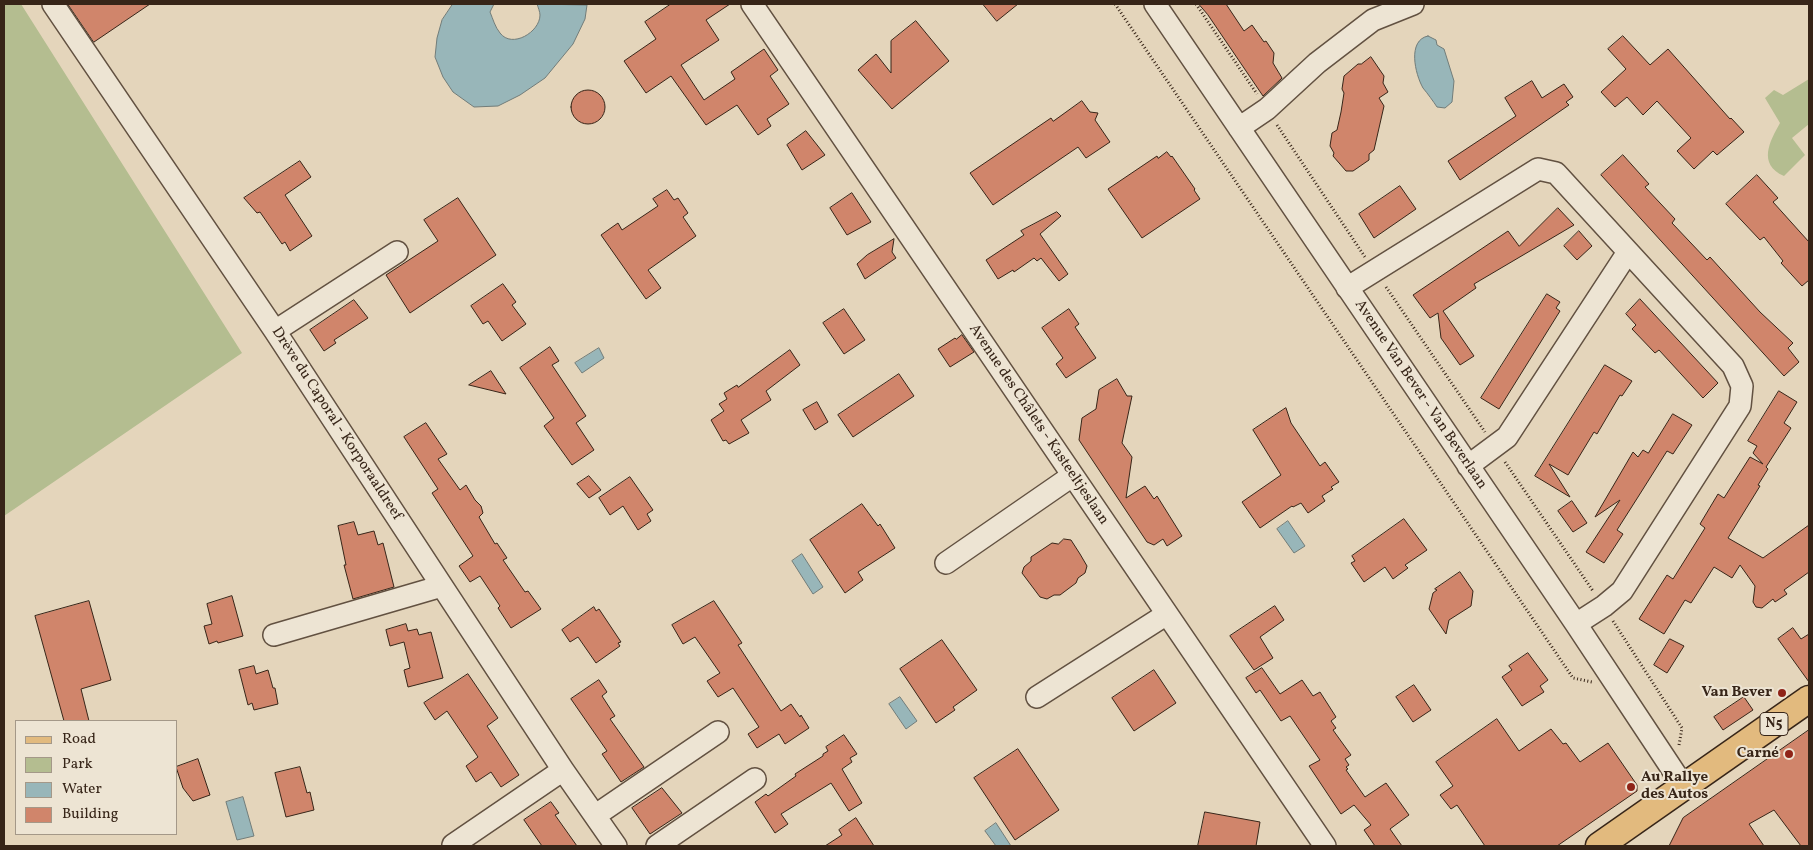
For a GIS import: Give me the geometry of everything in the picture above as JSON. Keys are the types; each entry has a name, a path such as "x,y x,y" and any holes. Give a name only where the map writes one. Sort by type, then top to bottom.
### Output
{"main road":[{"name":"N5","path":"1599,846 1809,699"}],"street":[{"name":"Drève du Caporal - Korporaaldreef","path":"53,4 275,330 563,770 616,846"},
{"name":"Avenue des Châlets - Kasteeltjeslaan","path":"752,4 1325,846"},
{"name":"Avenue Van Bever - Van Beverlaan","path":"1155,4 1576,624 1684,787"},
{"path":"1239,128 1267,109 1317,63 1373,20 1414,4"},
{"path":"1347,288 1538,170 1556,174 1733,366 1742,386 1740,406 1622,592 1576,624"},
{"path":"275,330 397,252"},
{"path":"1468,466 1508,437 1628,252"},
{"path":"946,563 1072,476"},
{"path":"274,635 442,586"},
{"path":"1036,697 1167,614"},
{"path":"596,815 718,732"},
{"path":"453,845 563,770"},
{"path":"658,846 755,779"}],"path":[{"path":"1115,4 1573,678"},
{"path":"1196,4 1375,271 1604,606 1674,718"}],"green space":[{"path":"4,4 21,4 242,353 4,516"},
{"path":"1809,79 1809,124 1792,138 1805,155 1784,176 1776,171 1768,159 1770,145 1780,123 1765,98 1774,90 1783,95"}],"water":[{"path":"453,4 494,4 490,12 495,26 505,38 511,39 518,39 524,36 535,27 540,15 537,4 587,5 585,19 573,44 545,78 520,95 498,106 474,107 453,92 443,77 435,57 437,38 442,20"},
{"path":"1428,36 1436,40 1437,45 1444,49 1454,81 1452,102 1445,108 1437,107 1423,88 1417,75 1415,51 1421,39"},
{"path":"599,348 604,358 582,373 575,363"},
{"path":"1288,521 1305,546 1294,553 1277,529"},
{"path":"802,554 823,587 813,594 792,561"},
{"path":"900,697 917,721 906,729 889,704"},
{"path":"243,797 254,836 237,840 226,802"},
{"path":"996,823 1011,846 996,846 985,831"}],"building":[{"path":"68,4 150,4 94,42"},
{"path":"671,4 730,4 706,20 719,40 681,65 704,100 735,79 731,72 764,49 778,70 770,76 789,104 767,119 771,126 758,135 737,105 706,125 671,76 646,93 624,61 656,39 645,22"},
{"path":"983,4 1018,4 997,21"},
{"path":"1199,4 1226,4 1244,31 1252,25 1264,42 1266,41 1274,53 1273,63 1282,78 1263,96 1208,15"},
{"path":"916,21 949,61 892,109 858,70 876,54 891,73 891,41"},
{"path":"1623,36 1650,65 1668,49 1730,119 1744,132 1717,155 1713,151 1694,169 1677,151 1691,138 1657,101 1643,115 1627,97 1615,107 1601,92 1626,69 1608,49"},
{"path":"1371,57 1384,76 1383,83 1388,92 1379,98 1384,106 1374,150 1369,154 1369,160 1353,171 1346,171 1333,156 1334,153 1330,146 1332,133 1337,130 1341,112 1344,76 1358,64"},
{"path":"1532,81 1542,98 1564,84 1573,97 1566,102 1569,105 1460,180 1448,161 1516,116 1505,98"},
{"path":"588,90 600,95 605,107 600,119 588,124 576,119 571,107 576,95"},
{"path":"1082,101 1090,112 1098,113 1095,120 1110,142 1086,158 1078,147 993,205 970,173 1051,118 1053,121"},
{"path":"806,131 825,155 802,170 787,145"},
{"path":"1167,152 1172,156 1200,199 1142,238 1108,189 1157,156 1158,158"},
{"path":"1623,155 1649,184 1645,187 1675,219 1672,223 1707,260 1710,257 1760,312 1793,343 1788,348 1799,362 1784,376 1601,175"},
{"path":"300,161 311,177 285,195 312,236 290,251 285,242 282,244 260,212 257,213 244,198"},
{"path":"1757,175 1778,198 1773,202 1809,242 1809,280 1802,286 1781,263 1783,261 1764,237 1760,240 1726,204"},
{"path":"1400,186 1416,209 1374,238 1359,214"},
{"path":"667,190 674,200 678,198 688,213 683,217 696,236 648,270 661,288 646,299 601,235 618,223 622,230 658,206 653,199"},
{"path":"852,193 871,222 847,235 830,208"},
{"path":"458,198 496,255 410,313 386,275 438,241 424,220"},
{"path":"1558,208 1574,225 1474,284 1476,288 1443,311 1474,356 1460,365 1441,338 1438,313 1430,318 1413,295 1508,231 1519,246"},
{"path":"1057,212 1061,216 1040,234 1068,274 1059,281 1041,258 1037,261 1034,258 1014,272 1013,270 998,279 986,260 1024,235 1021,231"},
{"path":"1579,231 1592,246 1577,260 1564,246"},
{"path":"894,239 892,252 896,258 865,279 857,264 867,255"},
{"path":"503,284 516,302 512,305 526,324 502,341 488,321 483,324 471,306"},
{"path":"1547,294 1560,302 1556,308 1560,311 1499,409 1481,398"},
{"path":"1640,299 1718,383 1703,398 1659,350 1655,353 1632,329 1636,325 1626,314"},
{"path":"354,300 368,318 334,340 336,343 324,351 310,330"},
{"path":"844,309 865,340 844,354 823,323"},
{"path":"1069,309 1079,324 1075,327 1096,358 1066,378 1056,364 1063,358 1042,328"},
{"path":"962,335 974,352 950,367 938,349"},
{"path":"550,347 559,361 552,365 586,416 576,423 594,450 572,465 544,426 554,418 520,368"},
{"path":"790,350 800,365 766,391 771,400 741,420 749,433 729,444 726,440 723,441 711,420 724,411 719,404 727,399 724,393 737,385 738,387"},
{"path":"1605,365 1632,381 1622,396 1620,395 1597,434 1594,432 1568,475 1549,464 1570,497 1535,476"},
{"path":"491,371 506,394 469,385"},
{"path":"899,374 914,396 853,437 838,415"},
{"path":"1117,379 1127,396 1132,396 1122,443 1132,457 1126,498 1145,486 1154,499 1157,496 1182,536 1167,546 1163,539 1154,545 1147,542 1079,440 1082,418 1096,409 1099,390"},
{"path":"1779,391 1797,402 1784,423 1791,428 1766,467 1768,469 1758,485 1760,486 1728,538 1763,558 1809,525 1809,572 1784,590 1787,594 1775,602 1773,599 1762,608 1756,607 1753,602 1755,586 1740,565 1732,578 1714,567 1691,603 1685,600 1664,634 1639,619 1667,575 1673,579 1705,528 1700,524 1718,494 1724,498 1750,457 1763,464 1753,453 1757,446 1748,441"},
{"path":"817,402 828,422 815,430 803,410"},
{"path":"1286,408 1291,423 1320,466 1325,462 1339,482 1331,487 1333,489 1322,496 1325,501 1308,513 1301,503 1292,506 1260,528 1242,502 1281,475 1253,430"},
{"path":"1673,414 1692,425 1673,454 1667,451 1617,530 1623,534 1604,563 1586,552 1620,500 1595,517 1633,452 1638,457 1643,450 1648,453"},
{"path":"426,423 447,454 438,459 460,490 466,485 481,506 483,513 479,517 495,544 497,543 507,558 503,560 525,592 528,591 541,609 511,628 498,608 500,606 480,576 470,582 459,566 473,556 432,493 438,489 404,437"},
{"path":"589,476 601,490 589,498 577,484"},
{"path":"630,477 653,510 647,514 651,521 638,530 623,506 610,515 599,498"},
{"path":"1572,501 1587,523 1573,532 1558,511"},
{"path":"862,504 878,526 880,524 895,548 858,572 863,580 845,593 810,540"},
{"path":"1404,519 1427,550 1405,565 1408,568 1393,579 1385,567 1364,582 1351,563 1355,561 1352,556"},
{"path":"354,522 358,535 374,531 378,545 383,543 394,587 353,599 344,565 346,565 338,526"},
{"path":"1064,539 1071,540 1080,554 1087,566 1085,573 1078,578 1076,583 1060,595 1054,595 1047,599 1040,597 1022,573 1024,567 1031,561 1031,557 1052,543 1058,544"},
{"path":"1460,572 1473,591 1471,606 1449,620 1446,634 1429,609 1433,593 1437,590 1435,589"},
{"path":"232,596 243,636 209,644 204,626 212,624 207,604"},
{"path":"89,601 111,680 81,689 89,720 64,720 35,616"},
{"path":"714,601 742,643 738,645 781,711 791,704 809,728 785,744 779,734 757,748 748,734 759,727 733,688 718,697 707,681 720,673 695,637 683,644 672,625"},
{"path":"1275,606 1284,620 1260,637 1273,658 1254,670 1230,636"},
{"path":"594,607 596,611 599,609 621,642 618,643 620,646 596,663 578,637 570,642 562,630"},
{"path":"406,624 408,631 417,629 419,635 431,632 443,678 408,687 404,670 410,668 404,642 390,646 386,630"},
{"path":"1793,628 1801,639 1809,634 1809,682 1778,639"},
{"path":"1670,639 1684,646 1667,673 1654,665"},
{"path":"942,640 977,690 953,707 955,710 936,723 900,669"},
{"path":"1528,653 1548,680 1540,686 1544,692 1522,706 1502,677 1512,670 1509,666"},
{"path":"254,666 256,674 268,670 273,688 275,688 278,704 254,710 252,703 248,705 239,670"},
{"path":"1262,668 1280,694 1302,680 1313,696 1320,692 1336,717 1331,721 1336,728 1333,730 1351,755 1345,759 1349,765 1346,767 1348,769 1346,770 1365,797 1386,783 1409,815 1390,829 1402,846 1375,846 1364,830 1371,825 1354,805 1341,814 1309,766 1320,760 1290,716 1281,721 1260,690 1256,693 1246,678"},
{"path":"1154,670 1176,703 1134,731 1112,698"},
{"path":"468,674 498,718 487,726 519,775 501,787 491,772 476,782 466,766 478,757 447,711 435,720 424,703"},
{"path":"599,680 607,692 602,696 615,716 610,719 644,767 621,782 602,754 607,751 571,699"},
{"path":"1414,685 1431,710 1413,722 1396,697"},
{"path":"1744,697 1753,710 1723,730 1714,717"},
{"path":"1497,719 1519,751 1551,729 1563,744 1566,743 1580,762 1608,743 1637,785 1637,791 1557,846 1485,846 1457,805 1451,809 1440,795 1453,786 1436,762"},
{"path":"1809,730 1809,846 1801,846 1774,810 1749,824 1764,846 1669,846 1683,818"},
{"path":"844,735 857,754 850,758 852,762 842,769 862,803 849,811 831,783 781,814 788,824 775,833 755,802 766,794 768,796 796,776 795,774 823,756 828,751 826,747"},
{"path":"1018,749 1059,810 1015,840 974,778"},
{"path":"198,759 210,795 193,801 183,788 178,773 178,766"},
{"path":"300,767 307,793 310,792 314,810 286,817 275,773"},
{"path":"662,788 682,813 650,834 632,808"},
{"path":"551,802 559,813 555,815 577,846 542,846 524,820"},
{"path":"1205,812 1260,822 1256,846 1198,846"},
{"path":"856,818 874,846 825,846 842,835 839,830"}],"place":[{"name":"Van Bever","path":"1782,693"},
{"name":"Carné","path":"1789,754"},
{"name":"Au Rallye des Autos","path":"1631,787"}]}
